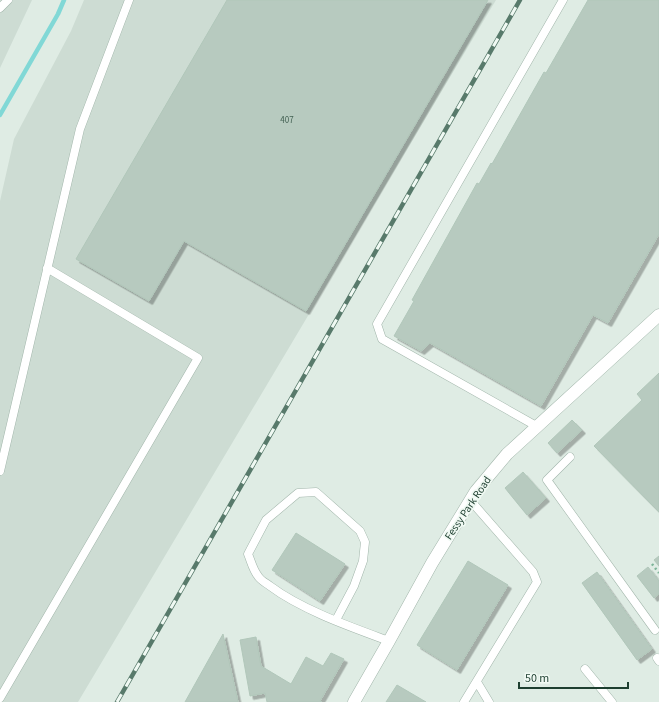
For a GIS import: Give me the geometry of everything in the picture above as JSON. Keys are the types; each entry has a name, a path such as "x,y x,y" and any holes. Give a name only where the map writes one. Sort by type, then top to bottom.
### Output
{"street":[{"name":"Fessy Park Road","path":"354,702 432,563 476,491 507,454 659,315"}],"lane":[{"path":"0,8 8,0"},
{"path":"0,471 80,129 129,0"},
{"path":"538,427 382,339 377,324 563,0"},
{"path":"0,698 198,358 47,268"},
{"path":"570,457 547,480 655,630"},
{"path":"336,620 354,586 363,561 365,542 360,531 316,492 298,493 266,520 248,554 258,577 298,603 336,620 389,641"},
{"path":"464,702 537,582 533,572 470,500"},
{"path":"585,669 612,702"},
{"path":"477,682 489,702"}],"path":[{"path":"652,564 659,573"}],"shaded area":[{"path":"0,0 32,0 0,68"},
{"path":"84,0 496,0 78,702 0,702 0,201 14,139 71,31"}],"building":[{"path":"227,0 488,0 306,311 184,241 149,301 76,259"},
{"path":"588,0 659,0 659,234 608,323 593,315 541,406 430,343 421,351 394,336 414,301 412,300 477,183 479,184 491,163 492,164 544,72 546,73"},
{"path":"659,373 659,512 594,446 642,400 637,394"},
{"path":"572,420 582,430 557,453 548,443"},
{"path":"523,472 546,498 527,515 505,488"},
{"path":"296,533 345,564 320,601 272,570"},
{"path":"659,556 659,566 654,560"},
{"path":"468,561 508,585 457,670 417,645"},
{"path":"648,567 659,581 659,594 654,598 637,576"},
{"path":"597,572 652,649 637,660 582,583"},
{"path":"223,634 238,702 185,702"},
{"path":"256,637 261,666 291,684 306,657 323,666 331,653 344,659 320,701 322,702 267,702 265,693 250,696 240,640"},
{"path":"397,685 426,702 386,702"}],"waterway":[{"path":"0,115 58,14 64,0"}],"railway":[{"path":"117,702 520,0"}]}
